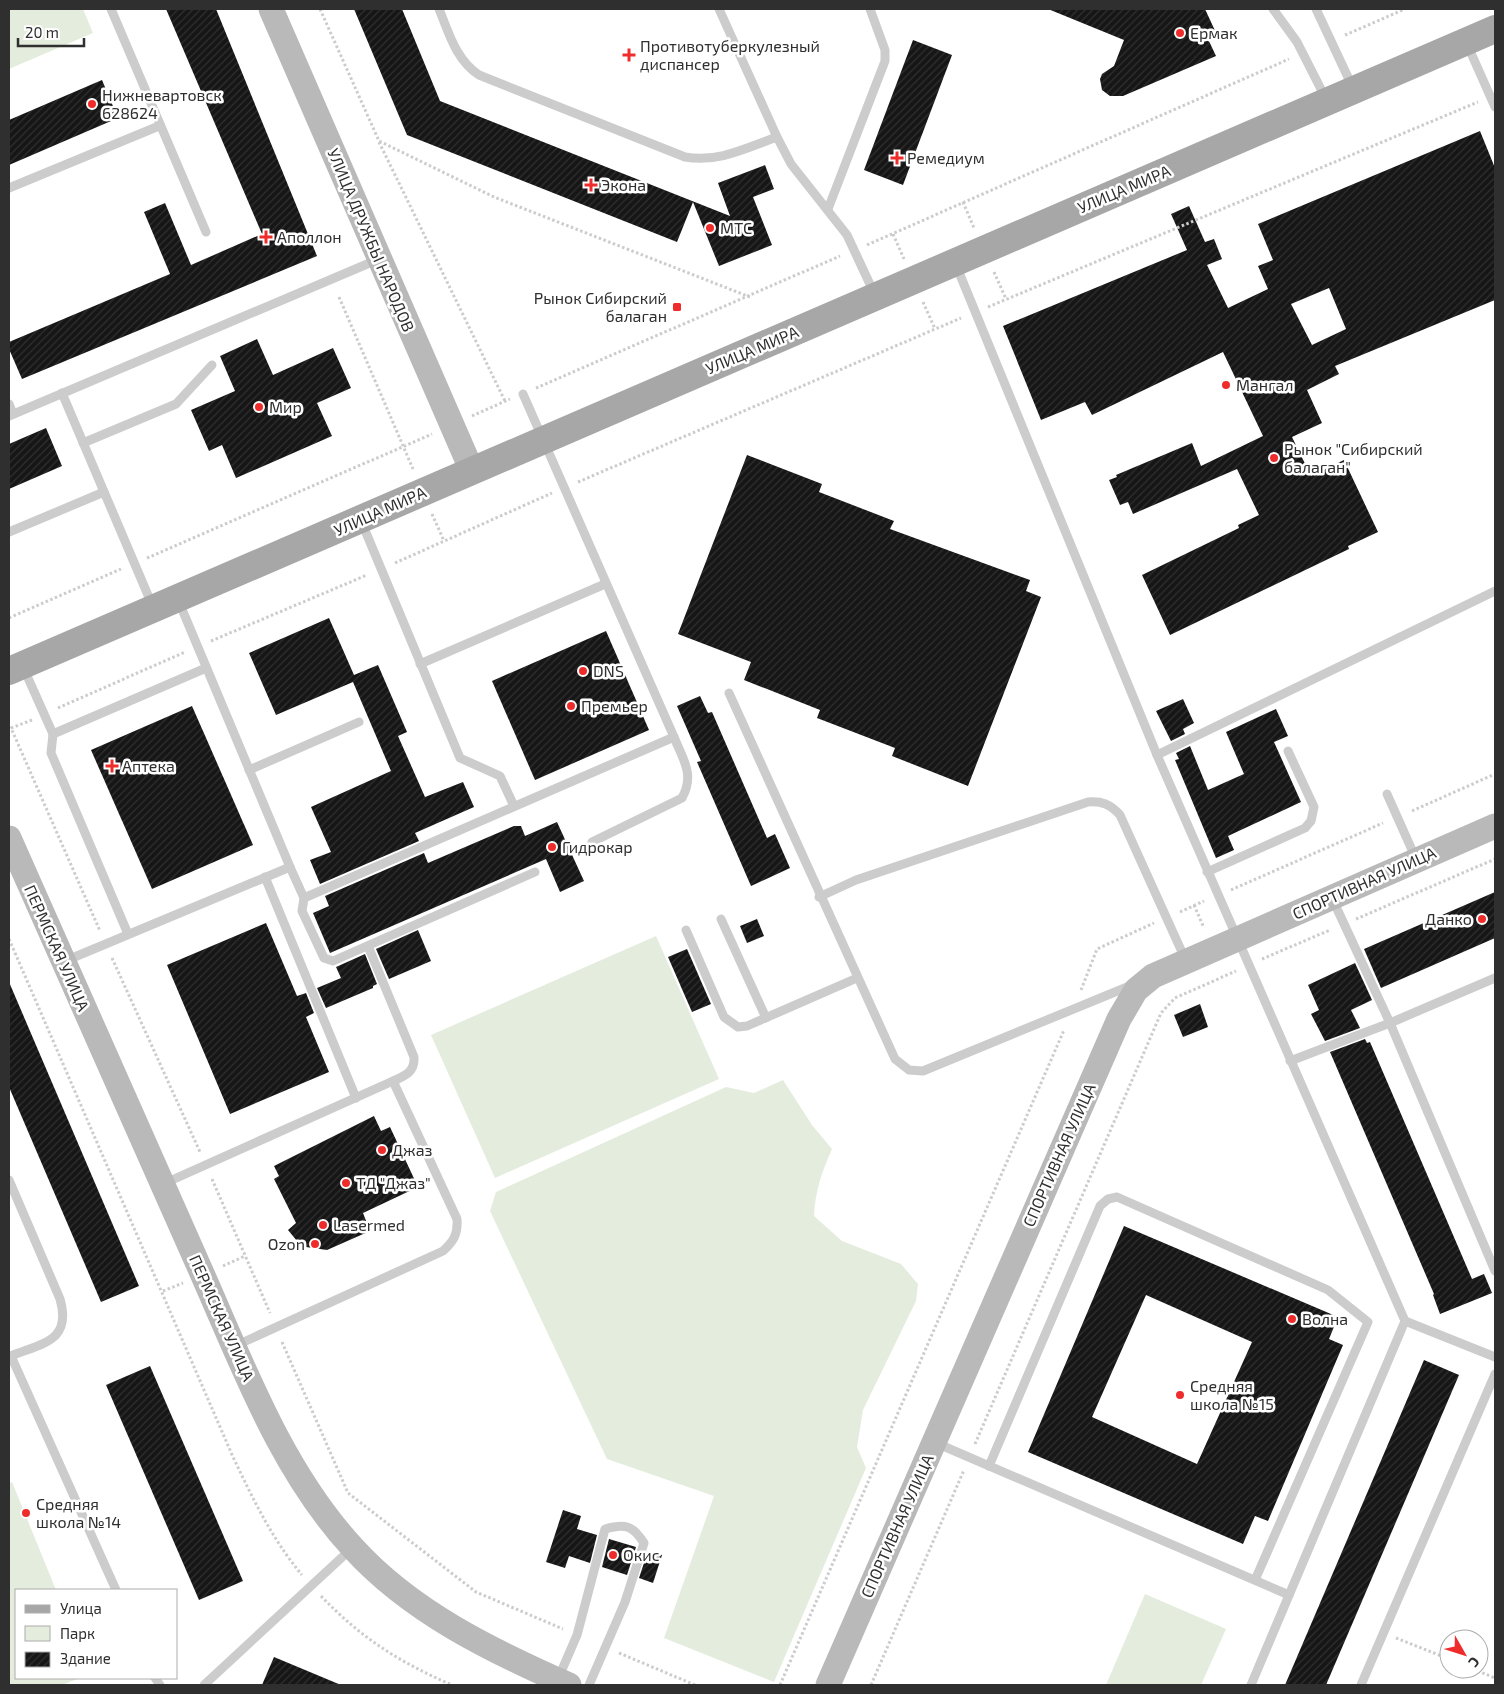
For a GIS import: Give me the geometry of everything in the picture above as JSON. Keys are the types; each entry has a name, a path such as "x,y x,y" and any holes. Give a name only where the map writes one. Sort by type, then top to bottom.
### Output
{"main road":[{"name":"УЛИЦА МИРА","path":"15,668 1495,29"}],"street":[{"name":"УЛИЦА ДРУЖБЫ НАРОДОВ","path":"272,9 472,471"},
{"name":"СПОРТИВНАЯ УЛИЦА","path":"828,1685 1119,1019 1136,990 1153,976 1416,859 1495,826"},
{"name":"ПЕРМСКАЯ УЛИЦА","path":"9,838 162,1184 291,1464 352,1548 380,1575 417,1605 489,1647 563,1683"}],"lane":[{"path":"111,9 159,126 206,232"},
{"path":"439,9 459,57 469,68 480,75 685,157 702,160 716,159 777,137"},
{"path":"719,9 791,164 848,235 875,297"},
{"path":"828,208 886,61 885,50 870,9"},
{"path":"1273,9 1289,29 1303,53 1327,102"},
{"path":"1316,9 1354,90"},
{"path":"1466,42 1495,107"},
{"path":"9,188 159,126"},
{"path":"9,404 11,415 379,259"},
{"path":"955,262 1157,755 1405,1321 1495,1357"},
{"path":"83,443 176,404 212,365"},
{"path":"62,393 134,564 165,603 206,668 304,898 302,911 324,958 333,961 535,872"},
{"path":"523,394 689,775 688,787 682,798 592,842"},
{"path":"9,532 104,492"},
{"path":"360,520 460,758 500,776 514,806"},
{"path":"420,664 605,584"},
{"path":"1157,755 1495,590"},
{"path":"15,668 53,734 51,753 128,934"},
{"path":"53,734 206,668"},
{"path":"728,693 894,1059 909,1070 923,1071 1153,976"},
{"path":"250,770 359,722"},
{"path":"304,898 674,737"},
{"path":"1207,872 1305,828 1311,822 1314,807 1288,751"},
{"path":"1387,794 1416,859"},
{"path":"819,897 856,880 1088,802 1100,801 1111,806 1120,815 1186,961"},
{"path":"64,962 290,867"},
{"path":"265,877 356,1098"},
{"path":"1332,897 1390,1023 1495,1271"},
{"path":"721,919 766,1018"},
{"path":"686,930 724,1017 729,1023 738,1027 747,1026 857,978"},
{"path":"162,1184 356,1098 412,1070 414,1057 368,946"},
{"path":"1290,1061 1390,1023 1495,978"},
{"path":"235,1346 443,1251 453,1242 458,1231 457,1219 393,1081"},
{"path":"9,1180 60,1299 65,1315 61,1330 50,1340 10,1357 116,1589"},
{"path":"989,1466 1100,1206 1108,1199 1117,1197 1328,1290 1368,1322 1255,1580"},
{"path":"1251,1685 1405,1321"},
{"path":"1361,1685 1495,1374"},
{"path":"934,1443 1289,1595"},
{"path":"563,1683 605,1529 620,1525 635,1530 644,1543 625,1602 589,1685"},
{"path":"204,1685 352,1548"}],"path":[{"path":"320,9 379,141 505,401"},
{"path":"1332,40 1405,9"},
{"path":"9,618 1303,53"},
{"path":"379,141 494,196 750,296"},
{"path":"339,297 444,541"},
{"path":"9,939 258,1509 284,1554 347,1624 372,1642 424,1673 452,1685"},
{"path":"1383,1632 1439,1655"}],"green space":[{"path":"9,9 83,9 93,33 9,69"},
{"path":"656,936 719,1079 495,1178 431,1035"},
{"path":"783,1080 812,1125 832,1149 820,1182 814,1216 842,1241 901,1264 918,1284 916,1301 863,1410 857,1447 866,1468 774,1682 664,1638 714,1496 607,1459 490,1211 496,1192 726,1087 754,1093"},
{"path":"12,1482 56,1589 15,1589 15,1679 77,1679 62,1685 9,1685 9,1483"},
{"path":"1145,1594 1226,1629 1201,1685 1106,1685"}],"building":[{"path":"166,9 216,9 317,256 22,379 9,349 9,342 170,274 144,212 165,203 191,265 262,234"},
{"path":"354,9 402,9 440,101 730,216 718,183 765,165 774,189 753,197 772,245 719,266 693,202 677,242 407,135"},
{"path":"1048,9 1205,9 1217,35 1208,39 1216,56 1123,96 1110,96 1102,90 1100,79 1102,74 1114,66 1124,40"},
{"path":"913,40 952,55 903,185 864,170"},
{"path":"102,80 118,118 9,165 9,120"},
{"path":"1480,131 1495,168 1495,300 1335,366 1339,374 1307,390 1322,423 1292,437 1311,476 1344,460 1378,532 1348,546 1349,549 1170,635 1142,575 1239,528 1238,525 1259,515 1237,469 1133,514 1128,502 1120,505 1109,480 1117,477 1116,475 1192,443 1201,466 1263,436 1223,352 1092,415 1085,402 1041,420 1003,326 1187,250 1171,214 1189,206 1205,242 1214,239 1222,259 1207,265 1228,308 1268,289 1258,266 1273,260 1258,224","holes":["1329,288 1346,329 1312,345 1291,304"]},
{"name":"Мир","path":"257,339 273,375 333,348 351,388 317,403 332,436 236,478 222,445 209,451 191,410 235,391 220,356"},
{"path":"46,428 62,466 9,489 9,444"},
{"path":"747,455 822,484 819,492 894,521 890,529 1030,580 1026,591 1041,597 968,786 892,756 895,748 817,718 820,710 744,680 751,662 678,634"},
{"path":"329,618 354,675 378,665 407,732 398,736 425,797 463,782 474,807 415,833 419,841 320,884 310,860 331,852 311,807 391,771 353,682 276,715 249,653"},
{"name":"Премьер","path":"606,631 649,730 535,780 492,681"},
{"path":"700,696 708,713 712,712 767,838 775,834 790,868 751,886 697,762 701,761 677,706"},
{"path":"1183,699 1194,723 1183,729 1185,734 1171,741 1156,711"},
{"path":"192,706 253,845 152,889 91,750"},
{"path":"1276,709 1288,736 1274,742 1301,802 1228,836 1234,850 1216,858 1175,760 1179,759 1176,753 1190,746 1208,790 1244,774 1226,732"},
{"path":"557,822 584,881 560,892 546,859 330,953 313,913 329,906 325,896 424,853 428,863 514,826 521,826 525,836"},
{"path":"1495,892 1495,938 1381,988 1364,949"},
{"path":"757,919 764,936 747,943 740,926"},
{"path":"266,923 297,996 306,993 314,1013 306,1017 329,1072 230,1114 167,965"},
{"path":"418,930 431,961 389,979 376,949"},
{"path":"687,949 711,1004 692,1012 668,957"},
{"path":"365,954 377,984 373,988 326,1008 317,988 341,978 336,967"},
{"path":"1355,963 1372,1000 1351,1010 1360,1028 1325,1041 1311,1014 1319,1010 1308,985"},
{"path":"9,982 139,1286 101,1302 9,1087"},
{"path":"1200,1004 1208,1027 1183,1037 1174,1015"},
{"path":"1365,1039 1367,1043 1370,1042 1472,1279 1484,1274 1492,1293 1440,1314 1434,1294 1330,1052"},
{"name":"ТД \"Джаз\"","path":"374,1116 381,1131 390,1127 418,1187 363,1213 370,1231 327,1250 306,1247 297,1241 288,1230 296,1223 274,1179 279,1176 274,1166"},
{"path":"1124,1226 1338,1317 1329,1339 1343,1345 1268,1521 1255,1516 1243,1544 1028,1452","holes":["1146,1295 1252,1342 1197,1464 1092,1417"]},
{"path":"1424,1360 1459,1375 1326,1685 1285,1685"},
{"path":"150,1366 243,1581 199,1600 106,1385"},
{"path":"563,1510 581,1516 577,1529 597,1535 590,1563 569,1556 565,1568 546,1562"},
{"path":"609,1539 636,1547 627,1575 602,1567"},
{"path":"648,1551 662,1555 653,1583 639,1578"},
{"path":"274,1657 341,1685 262,1685"}],"place":[{"name":"Ермак","path":"1180,33"},
{"name":"Противотуберкулезный диспансер","path":"629,55"},
{"name":"Нижневартовск 628624","path":"92,104"},
{"name":"Ремедиум","path":"897,158"},
{"name":"Экона","path":"591,185"},
{"name":"МТС","path":"710,228"},
{"name":"Аполлон","path":"266,237"},
{"name":"Рынок Сибирский балаган","path":"677,307"},
{"name":"Мангал","path":"1226,385"},
{"name":"Мир","path":"259,407"},
{"name":"Рынок \"Сибирский балаган\"","path":"1274,458"},
{"name":"DNS","path":"583,671"},
{"name":"Премьер","path":"571,706"},
{"name":"Аптека","path":"112,766"},
{"name":"Гидрокар","path":"552,847"},
{"name":"Данко","path":"1482,919"},
{"name":"Джаз","path":"382,1150"},
{"name":"ТД \"Джаз\"","path":"346,1183"},
{"name":"Lasermed","path":"323,1225"},
{"name":"Ozon","path":"315,1244"},
{"name":"Волна","path":"1292,1319"},
{"name":"Средняя школа №15","path":"1180,1395"},
{"name":"Средняя школа №14","path":"26,1513"},
{"name":"Окис","path":"613,1555"}]}
